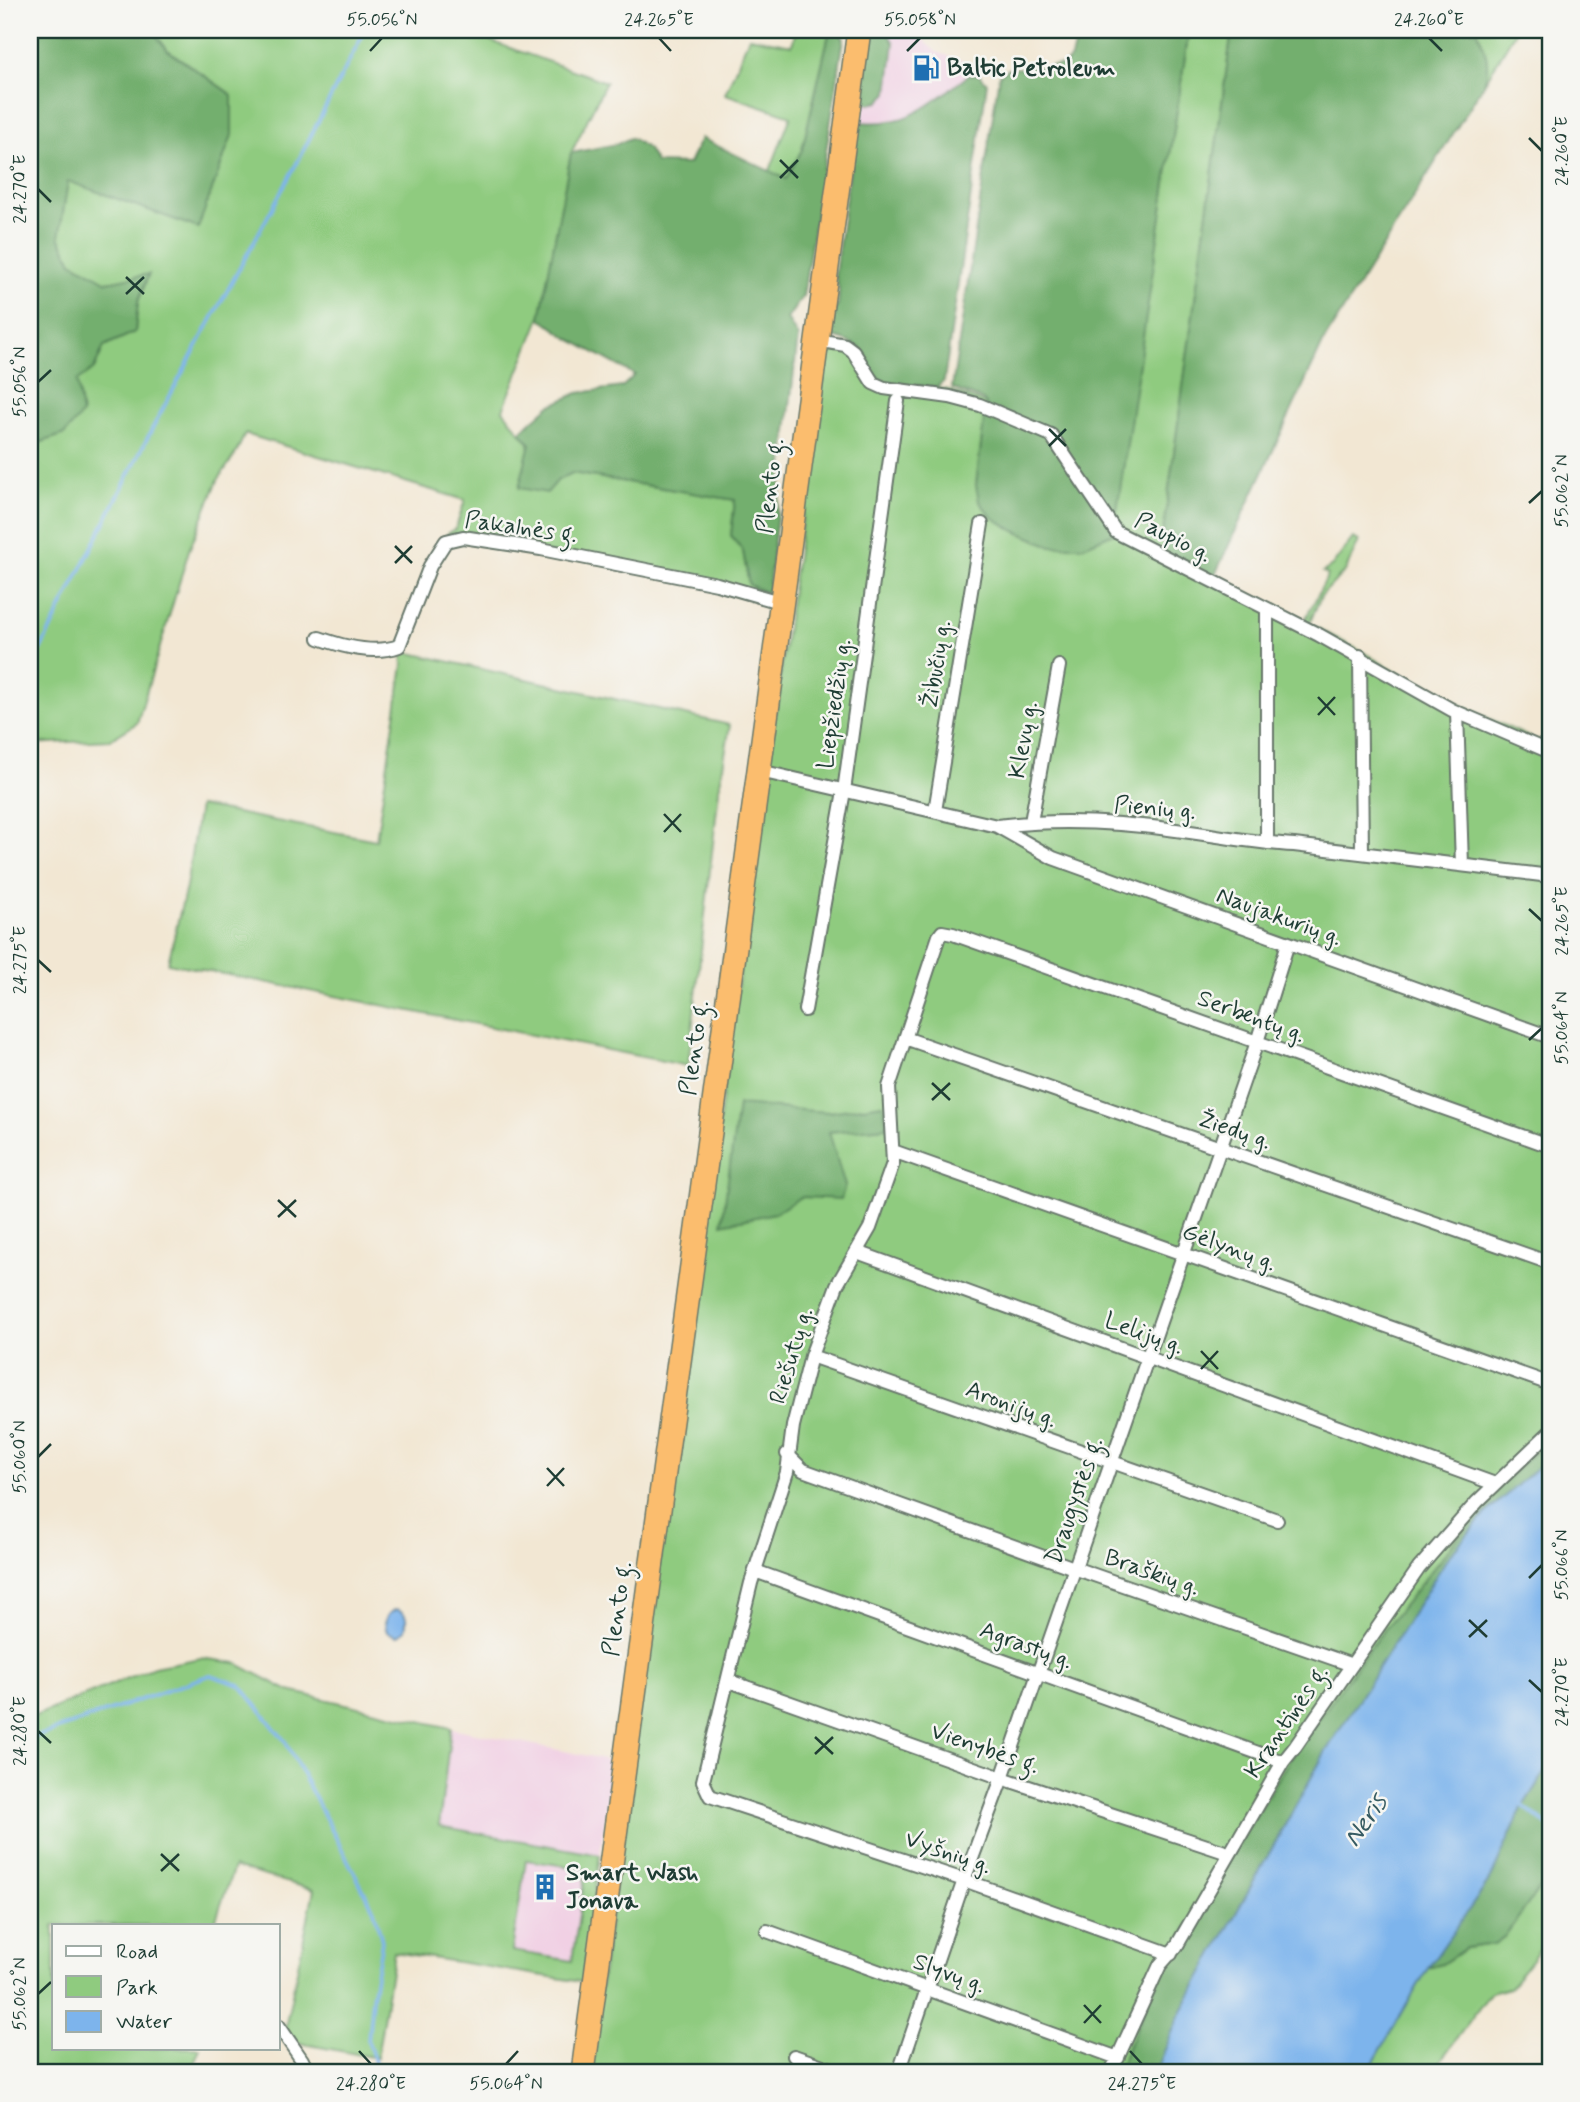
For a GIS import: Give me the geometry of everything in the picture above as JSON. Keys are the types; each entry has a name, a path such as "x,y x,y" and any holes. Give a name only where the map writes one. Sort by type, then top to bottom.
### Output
{"highway":[{"name":"Plento g.","path":"583,2072 859,30"}],"street":[{"name":"Paupio g.","path":"817,340 845,345 853,351 873,383 884,388 950,397 980,405 1051,435 1116,532 1360,656 1457,712 1550,752"},
{"name":"Liepžiedžių g.","path":"805,1010 844,791 898,401"},
{"name":"Žibučių g.","path":"935,811 982,524"},
{"name":"Pakalnės g.","path":"319,638 339,645 385,651 399,646 430,566 446,541 463,537 541,549 717,584 783,603"},
{"path":"1267,610 1267,843"},
{"path":"1360,656 1362,853"},
{"name":"Klevų g.","path":"1031,822 1059,666"},
{"path":"1457,712 1462,865"},
{"name":"Pienių g.","path":"760,771 997,826 1031,822 1172,830 1550,875"},
{"name":"Naujakurių g.","path":"997,826 1053,858 1550,1038"},
{"name":"Serbentų g.","path":"939,936 942,932 953,934 1550,1146"},
{"name":"Riešutų g.","path":"710,1796 703,1780 755,1571 786,1472 787,1454 811,1356 837,1285 870,1228 893,1163 889,1087 939,936"},
{"name":"Draugystės g.","path":"899,2072 1257,1042 1288,943"},
{"name":"Žiedų g.","path":"905,1038 1550,1263"},
{"name":"Gėlynų g.","path":"893,1151 1550,1384"},
{"name":"Lelijų g.","path":"857,1252 1495,1484"},
{"name":"Aronijų g.","path":"811,1356 1277,1520"},
{"name":"Krantinės g.","path":"1111,2072 1160,1965 1171,1954 1283,1762 1419,1569 1495,1484 1550,1432"},
{"name":"Braškių g.","path":"787,1454 803,1470 1352,1665"},
{"name":"Agrastų g.","path":"755,1571 1283,1762"},
{"name":"Vienybės g.","path":"729,1681 1002,1778 1228,1853"},
{"name":"Vyšnių g.","path":"710,1796 964,1880 1171,1954"},
{"name":"Slyvų g.","path":"767,1931 1118,2058"},
{"path":"280,2028 308,2072"},
{"path":"794,2056 839,2072"}],"shaded area":[{"path":"869,30 913,30 936,52 964,61 969,75 912,116 874,123 854,120"},
{"path":"451,1728 613,1761 600,1855 439,1826"},
{"path":"526,1860 586,1869 572,1961 512,1952"}],"green space":[{"path":"30,30 152,30 168,51 232,95 232,135 198,228 68,181 59,237 72,262 107,282 149,274 138,302 135,332 104,346 94,369 77,381 82,414 65,434 30,446"},
{"path":"152,30 466,30 465,32 606,82 571,153 540,318 503,410 558,480 572,473 735,500 731,536 743,551 749,585 768,593 463,537 446,541 448,533 456,528 465,500 245,434 218,480 189,550 137,723 110,740 30,744 30,446 65,434 77,381 94,369 104,346 135,332 138,302 148,275 107,282 72,262 59,237 68,181 198,228 232,95 168,50"},
{"path":"796,30 830,30 802,150 786,180 769,173 791,116 725,94 749,37 792,45"},
{"path":"830,30 837,30 844,38 803,296 787,319 798,337 768,593 749,585 743,551 731,535 735,500 572,473 558,480 547,493 519,488 530,443 520,432 549,406 578,393 622,387 635,375 568,338 540,318 571,153 617,144 631,138 647,148 656,163 689,164 701,138 786,179 802,150"},
{"path":"869,30 886,30 894,43 888,93 879,102 869,104 861,101"},
{"path":"1078,30 1189,30 1116,517 1116,532 1084,546 1051,546 1015,531 992,517 979,501 976,485 986,404 983,400 952,388 999,75 1008,69 1064,65 1071,58"},
{"path":"1189,30 1232,30 1162,540 1167,559 1304,622 1328,575 1323,572 1332,566 1353,538 1359,541 1346,570 1321,596 1309,624 1423,688 1550,747 1550,1437 1498,1487 1369,1649 1117,2072 589,2072 794,576 828,346 851,345 861,349 879,379 948,390 986,404 976,485 1116,532 1115,518"},
{"path":"1232,30 1477,30 1485,50 1487,69 1484,84 1324,341 1214,577 1167,559 1162,540"},
{"path":"1477,30 1516,30 1484,84 1487,63"},
{"path":"979,74 987,83 944,381 937,387 881,380 874,375 860,348 829,336 830,311 838,306 839,290 835,274 855,133 863,122 880,122 908,116 932,103 969,75"},
{"path":"402,651 730,725 719,790 688,1066 168,963 186,887 199,806 376,840 403,665"},
{"path":"883,1104 887,1127 829,1132 845,1186 841,1199 801,1197 775,1213 722,1224 738,1105 829,1112"},
{"path":"1550,1437 1550,1456 1485,1514 1448,1557 1325,1753 1178,2018 1156,2072 1117,2072 1164,1966 1289,1761 1369,1649 1498,1487"},
{"path":"201,1658 236,1663 289,1691 451,1728 439,1826 600,1855 582,1982 394,1952 377,2058 294,2042 285,2028 314,1890 234,1867 214,1924 52,1924 52,2050 199,2050 191,2072 30,2072 30,1718 154,1667","holes":["526,1860 586,1869 572,1961 512,1951"]},
{"path":"1550,1764 1550,1874 1504,1937 1494,1944 1466,1948 1442,1964 1428,1968 1491,1878 1523,1806"},
{"path":"1550,1874 1550,1936 1510,1987 1491,1992 1432,2072 1368,2072 1428,1968 1442,1964 1466,1948 1494,1944 1504,1937"}],"water":[{"name":"Neris","path":"1550,1456 1550,1764 1523,1806 1491,1878 1428,1968 1368,2072 1156,2072 1178,2018 1325,1753 1448,1557 1485,1514"},
{"path":"397,1609 405,1615 406,1620 405,1630 397,1636 387,1632 385,1624 388,1615"}],"waterway":[{"path":"30,670 153,427 299,159 365,30"},
{"path":"30,1739 210,1675 240,1685 285,1741 374,1910 382,1941 368,2041 378,2072"},
{"path":"1522,1805 1550,1827"}],"place":[{"name":"Baltic Petroleum","path":"926,68"},
{"name":"Smart Wash Jonava","path":"545,1887"}]}
